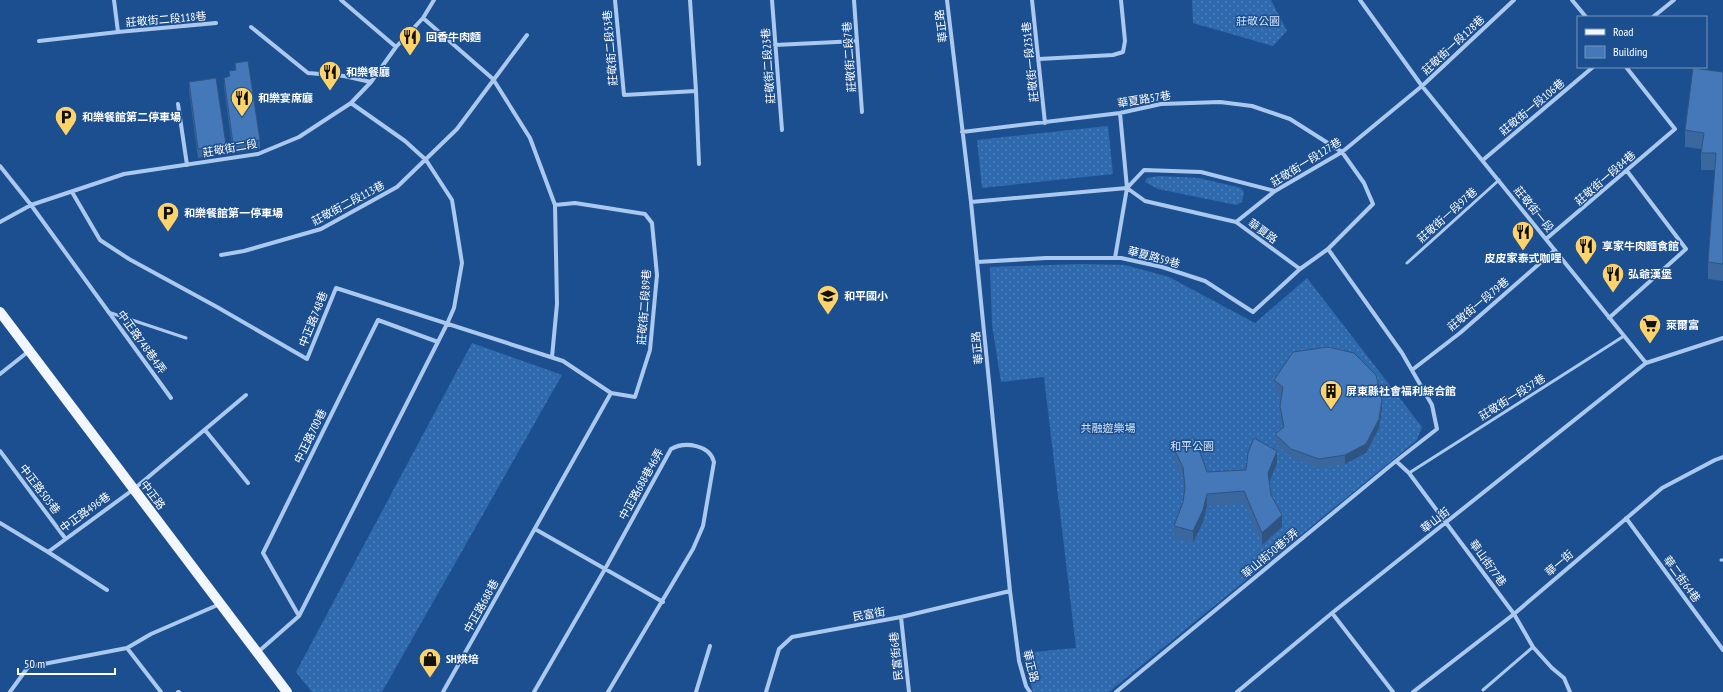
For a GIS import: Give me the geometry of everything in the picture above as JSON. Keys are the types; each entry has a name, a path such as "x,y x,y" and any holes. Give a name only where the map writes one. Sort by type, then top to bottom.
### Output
{"main road":[{"name":"中正路","path":"0,312 287,692"}],"street":[{"name":"莊敬街二段118巷","path":"114,0 118,32"},
{"path":"341,0 396,47"},
{"name":"莊敬街二段","path":"0,222 31,205 124,174 258,154 299,138 351,103 371,82 396,47 423,18 434,0"},
{"name":"莊敬街二段53巷","path":"615,0 624,95 696,90"},
{"path":"690,0 699,164"},
{"name":"莊敬街二段23巷","path":"772,0 774,46 782,130"},
{"name":"莊敬街二段7巷","path":"854,0 862,112"},
{"name":"華正路","path":"947,0 971,202 1010,591 1019,661 1026,686 1030,692"},
{"name":"莊敬街一段231巷","path":"1032,0 1045,123"},
{"path":"1039,59 1113,55 1123,52 1125,41 1121,0"},
{"name":"莊敬街一段128巷","path":"1422,86 1514,0"},
{"path":"1572,0 1585,16"},
{"path":"1654,16 1674,0"},
{"name":"莊敬街一段","path":"1362,1 1422,86 1646,363"},
{"path":"423,18 493,79 530,138 555,205 557,304 552,357"},
{"name":"莊敬街二段118巷","path":"39,42 118,32 216,23"},
{"path":"251,27 308,73 344,76 371,82"},
{"name":"莊敬街二段113巷","path":"221,255 244,251 321,229 397,187 457,129 527,35"},
{"path":"774,46 857,41"},
{"name":"莊敬街一段106巷","path":"1483,160 1592,68"},
{"name":"莊敬街一段84巷","path":"1546,239 1627,171 1675,128 1627,68"},
{"name":"莊敬街一段127巷","path":"1236,222 1275,191 1342,152 1422,86"},
{"name":"華夏路57巷","path":"962,132 1120,113 1161,104 1220,102 1252,106 1290,119 1342,152"},
{"path":"258,652 299,616 447,324 454,308 462,262 452,200 426,160 406,141 351,103"},
{"path":"178,104 187,165"},
{"path":"1115,258 1127,188 1120,113"},
{"path":"1300,269 1328,249 1373,204 1364,183 1342,152"},
{"path":"0,166 31,205"},
{"path":"971,202 1127,188 1144,170 1201,172 1275,191"},
{"path":"1609,318 1686,249 1627,171"},
{"name":"華夏路","path":"1127,188 1145,201 1236,222 1300,269"},
{"name":"中正路748巷","path":"72,192 100,240 129,259 217,307 307,359 336,288 552,357 563,361 611,393 636,397"},
{"name":"莊敬街二段89巷","path":"555,205 574,204 645,214 652,223 657,275 650,350 636,397"},
{"name":"中正路748巷4弄","path":"31,205 170,398"},
{"path":"1328,249 1402,353 1412,370"},
{"name":"莊敬街一段79巷","path":"1412,370 1460,333 1555,250"},
{"name":"華夏路59巷","path":"977,262 1046,258 1121,258 1162,267 1205,281 1253,312 1300,269"},
{"name":"中正路700巷","path":"299,616 263,553 378,320 438,342"},
{"path":"1646,363 1723,338"},
{"path":"0,374 30,351"},
{"name":"華山街","path":"1237,692 1332,613 1646,363"},
{"name":"華山街50巷5弄","path":"1116,692 1396,461 1437,429 1432,405 1412,370"},
{"name":"中正路688巷","path":"443,692 611,393"},
{"name":"中正路496巷","path":"48,552 134,488 246,395"},
{"path":"204,430 248,483"},
{"name":"中正路688巷46弄","path":"534,692 605,569 671,449 676,446 686,444 708,450 712,455 714,462 703,526 694,549 608,692"},
{"name":"中正路505巷","path":"0,451 65,538"},
{"name":"華一街","path":"1413,692 1514,614 1662,488 1723,457"},
{"name":"華山街77巷","path":"1396,461 1409,473 1447,522 1514,614 1533,647 1564,678 1570,692"},
{"name":"華二街64巷","path":"1626,518 1723,650"},
{"path":"0,523 107,590"},
{"path":"535,529 663,602"},
{"name":"民富街","path":"766,692 779,649 792,638 901,617 1010,591"},
{"path":"10,692 28,667 127,648 151,634 221,604"},
{"path":"1332,613 1393,692"},
{"name":"民富街6巷","path":"901,617 909,692"},
{"path":"696,692 710,646"},
{"path":"127,648 160,692"}],"lane":[{"name":"莊敬街一段97巷","path":"1407,263 1499,180"},
{"path":"108,312 186,338"},
{"name":"莊敬街一段57巷","path":"1409,473 1624,336"},
{"path":"1483,690 1533,647"}],"green space":[{"name":"莊敬公園","path":"1192,0 1271,0 1287,31 1273,46 1193,23"},
{"path":"1108,126 1113,174 982,188 977,140"},
{"path":"1159,176 1199,178 1241,188 1244,192 1242,202 1236,205 1158,189 1145,182 1147,178"},
{"name":"和平公園","path":"1081,264 1125,265 1169,277 1255,323 1307,278 1422,427 1417,440 1109,692 1033,692 1022,653 1076,648 1044,377 1001,382 992,325 990,267"},
{"path":"472,343 562,375 382,692 312,692 296,672"}],"building":[{"name":"和樂宴席廳","path":"248,61 260,140 233,144 224,78 230,76 229,71 236,70 235,63"},
{"path":"1693,68 1723,72 1723,264 1708,262 1716,153 1701,153 1704,133 1685,130"},
{"path":"216,78 226,145 198,149 189,82"},
{"name":"屏東縣社會福利綜合館","path":"1328,347 1354,353 1376,375 1382,399 1379,419 1366,444 1345,455 1319,459 1291,449 1275,434 1284,427 1280,406 1283,387 1274,380 1293,352"},
{"path":"1193,437 1207,472 1246,470 1248,453 1254,438 1277,451 1268,473 1271,495 1282,515 1262,533 1244,491 1207,494 1203,510 1193,531 1174,526 1183,502 1185,488 1183,467 1174,449"}],"place":[{"name":"回香牛肉麵","path":"410,56"},
{"name":"和樂餐廳","path":"330,92"},
{"name":"和樂宴席廳","path":"242,118"},
{"name":"和樂餐館第二停車場","path":"66,136"},
{"name":"和樂餐館第一停車場","path":"168,232"},
{"name":"皮皮家泰式咖哩","path":"1523,252"},
{"name":"享家牛肉麵食館","path":"1586,266"},
{"name":"弘爺漢堡","path":"1613,294"},
{"name":"和平國小","path":"828,316"},
{"name":"萊爾富","path":"1650,344"},
{"name":"屏東縣社會福利綜合館","path":"1331,410"},
{"name":"SH烘培","path":"430,678"}],"park label":[{"name":"共融遊樂場","path":"1108,428"}]}
